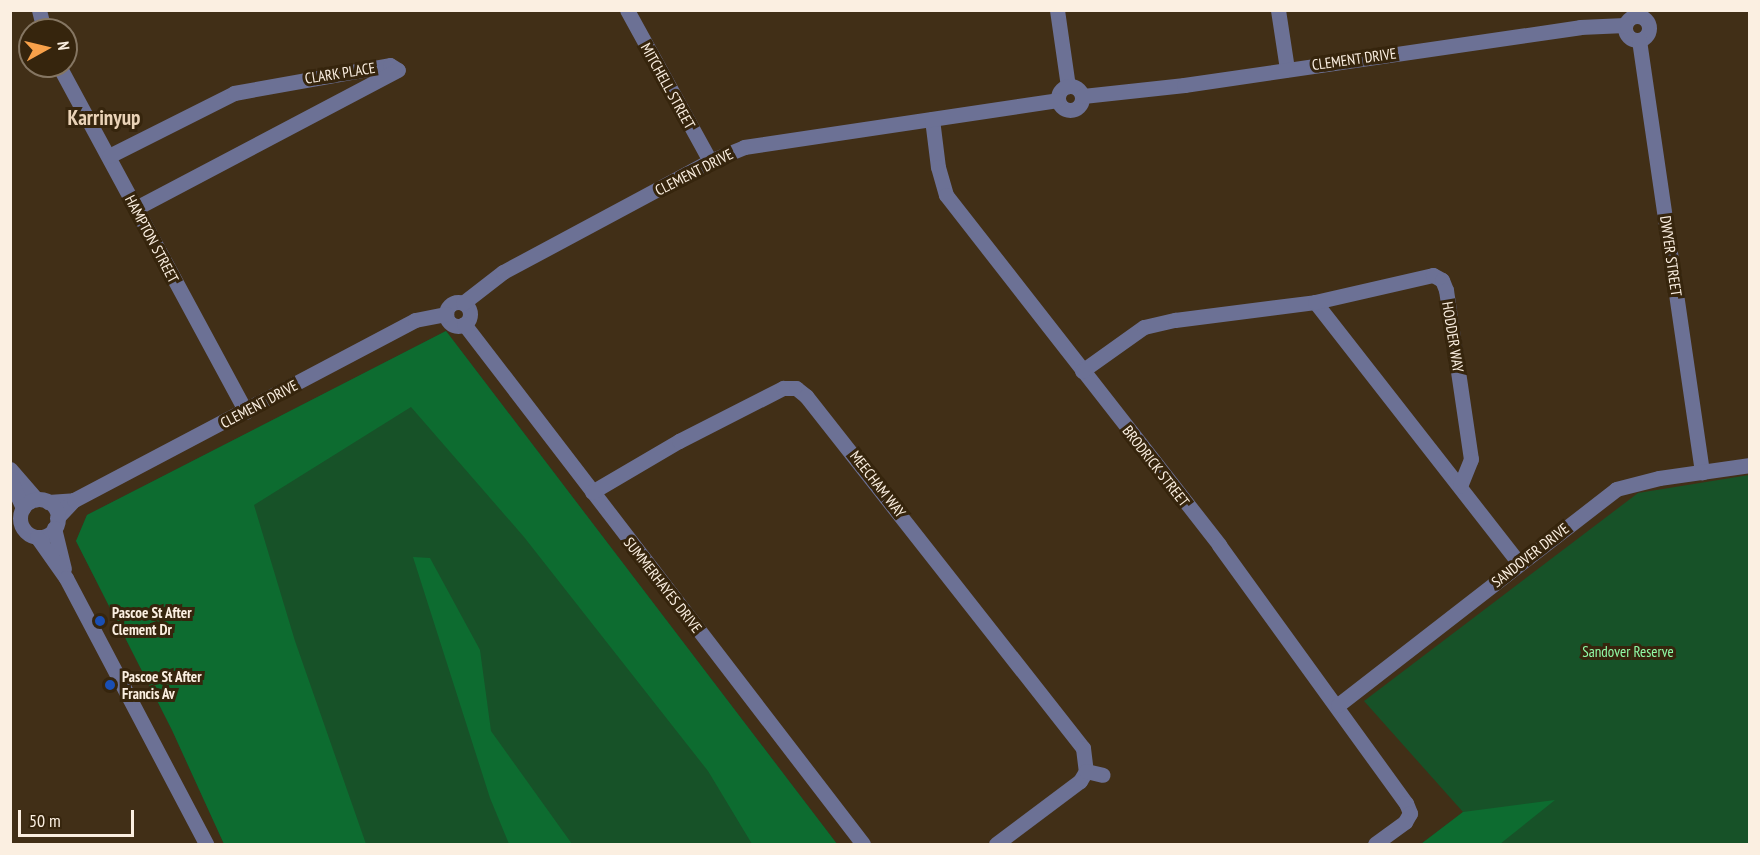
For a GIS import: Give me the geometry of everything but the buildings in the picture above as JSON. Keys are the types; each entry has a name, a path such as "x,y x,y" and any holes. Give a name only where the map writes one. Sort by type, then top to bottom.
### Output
{"street":[{"name":"MITCHELL STREET","path":"627,10 710,161"},
{"path":"1057,10 1068,86"},
{"path":"1278,10 1287,69"},
{"path":"1647,14 1649,30 1639,40 1630,38 1625,26 1631,18 1647,14"},
{"name":"CLEMENT DRIVE","path":"1083,96 1580,27 1625,26"},
{"name":"DWYER STREET","path":"1639,40 1702,472"},
{"name":"CLARK PLACE","path":"109,156 234,93 390,65 398,70 136,208"},
{"name":"HAMPTON STREET","path":"66,78 246,412"},
{"path":"1068,86 1076,86 1083,96 1082,103 1074,110 1064,109 1058,100 1060,91 1068,86"},
{"name":"CLEMENT DRIVE","path":"463,303 503,272 710,161 744,147 780,139 1058,100"},
{"name":"BRODRICK STREET","path":"932,119 938,166 946,195 1338,705 1406,802 1410,813 1405,822 1375,844"},
{"name":"HODDER WAY","path":"1082,371 1144,327 1175,320 1315,302 1433,275 1442,280 1450,309 1471,459 1460,486"},
{"path":"1315,302 1520,563"},
{"path":"453,303 463,303 471,314 464,324 451,323 446,314 453,303"},
{"name":"CLEMENT DRIVE","path":"37,537 56,523 74,500 246,412 415,320 446,314"},
{"name":"SUMMERHAYES DRIVE","path":"464,324 863,844"},
{"name":"MEECHAM WAY","path":"592,492 699,430 783,388 796,388 819,409 1036,684 1083,748 1086,771"},
{"name":"SANDOVER DRIVE","path":"1338,705 1616,489 1659,478 1749,465"},
{"path":"10,470 42,501 56,523 66,578"},
{"path":"10,479 22,508 22,526 37,537 66,578 206,844"},
{"name":"CLEMENT DRIVE","path":"42,501 74,500"},
{"path":"22,508 42,501"},
{"path":"996,844 1075,785 1086,771 1103,775"}],"green space":[{"path":"446,331 837,844 224,844 172,730 76,541 87,515"},
{"path":"446,331 837,844 752,844 708,771 524,537 411,407 254,505 295,641 366,844 224,844 172,730 76,541 87,515"},
{"name":"Sandover Reserve","path":"1749,475 1749,844 1421,844 1463,812 1364,701 1638,493"},
{"path":"413,557 430,558 480,650 491,731 572,844 509,844 490,798"},
{"path":"1555,800 1500,844 1421,844 1463,812"}],"place":[{"name":"Pascoe St After Clement Dr","path":"100,621"},
{"name":"Pascoe St After Francis Av","path":"110,685"}],"district":[{"name":"Karrinyup","path":"104,118"}]}
